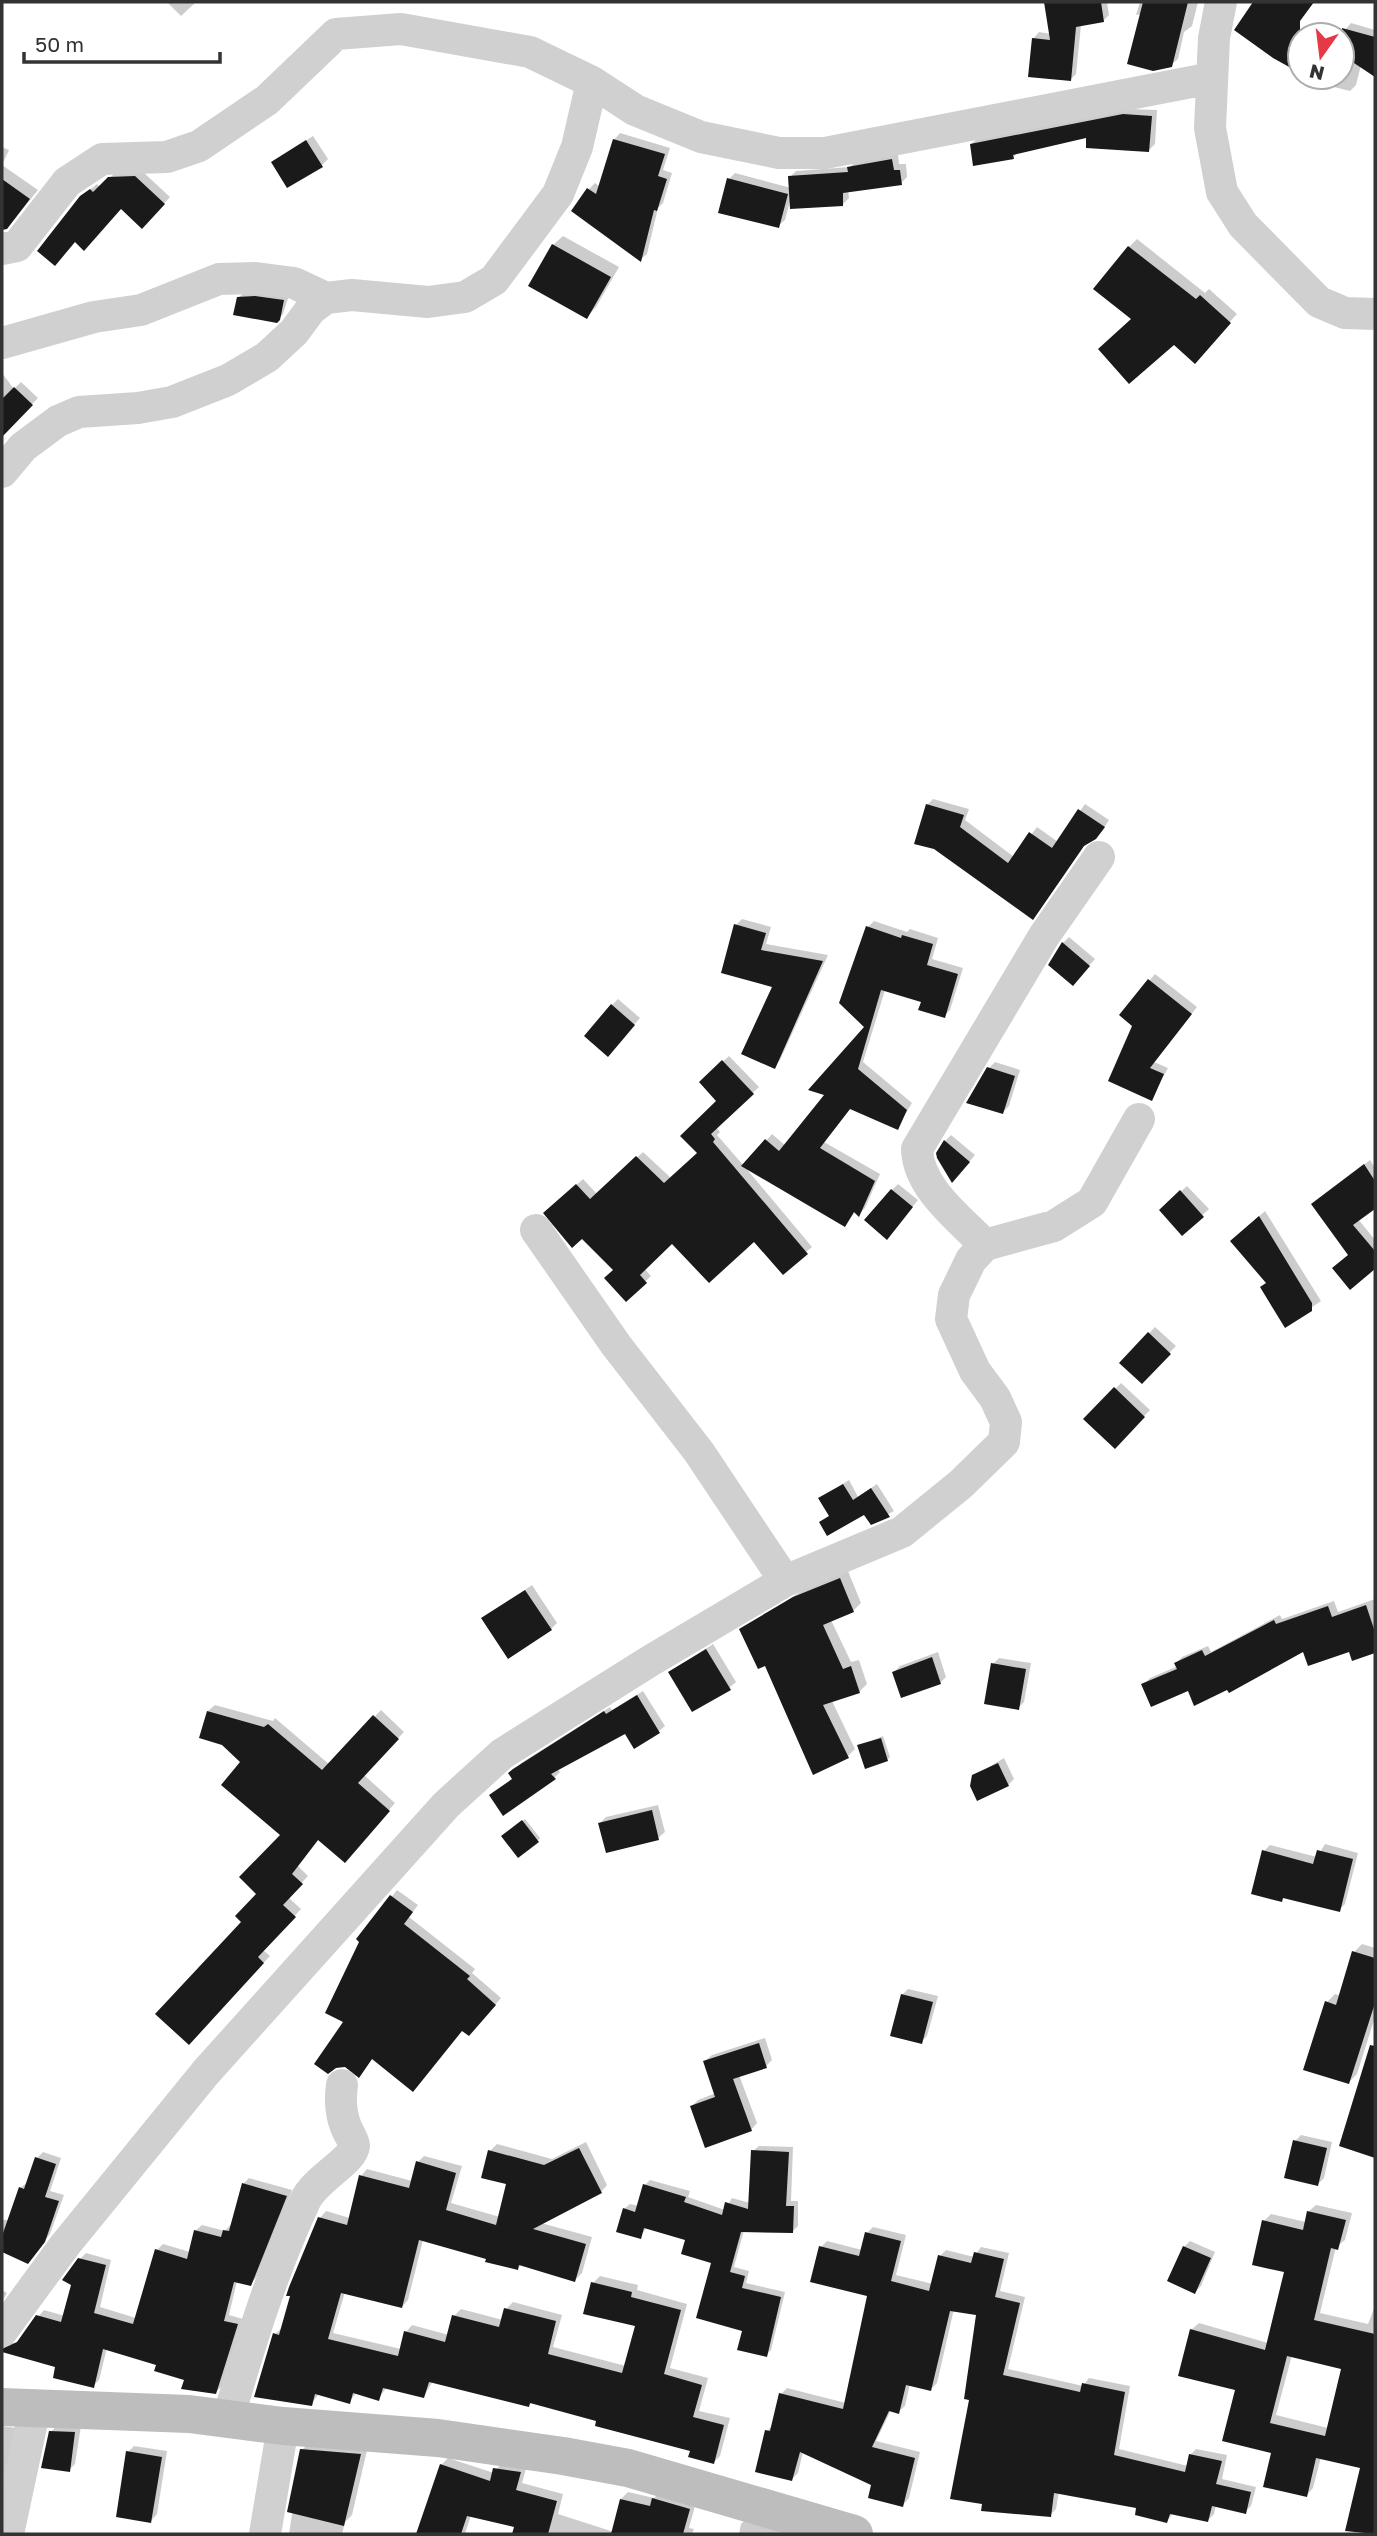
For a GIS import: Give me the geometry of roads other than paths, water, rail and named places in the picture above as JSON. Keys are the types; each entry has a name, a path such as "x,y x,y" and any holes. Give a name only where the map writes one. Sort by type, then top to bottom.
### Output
{"main road":[{"path":"18,2408 189,2414 283,2426 438,2438 615,2465 854,2534"}],"street":[{"path":"1221,2 1214,38 1210,128 1222,192 1243,225 1319,302 1345,313 1375,314"},
{"path":"2,250 17,246 67,182 102,159 167,157 199,146 267,100 336,34 398,15 530,52 592,82 635,110 701,137 779,153 825,153 1212,78"},
{"path":"2,472 23,447 58,421 79,412 138,408 172,402 228,380 267,357 294,332 312,309 326,298 352,295 428,302 465,297 494,280 558,194 577,147 592,82"},
{"path":"2,343 94,317 141,310 219,279 256,278 294,283 326,298"},
{"path":"985,1245 932,1188 918,1161 918,1149 1044,936 1099,857"},
{"path":"2,2331 65,2245 206,2072 446,1805 502,1754 650,1661 785,1581 902,1532 961,1484 1004,1442 1006,1422 995,1398 975,1371 951,1319 954,1295 971,1260 985,1245 1054,1226 1092,1202 1139,1119"},
{"path":"536,1230 616,1345 699,1452 785,1581"},
{"path":"228,2419 258,2317 309,2191 350,2157 354,2144 340,2102 342,2085"},
{"path":"8,2534 18,2408"},
{"path":"265,2534 283,2426"}]}
